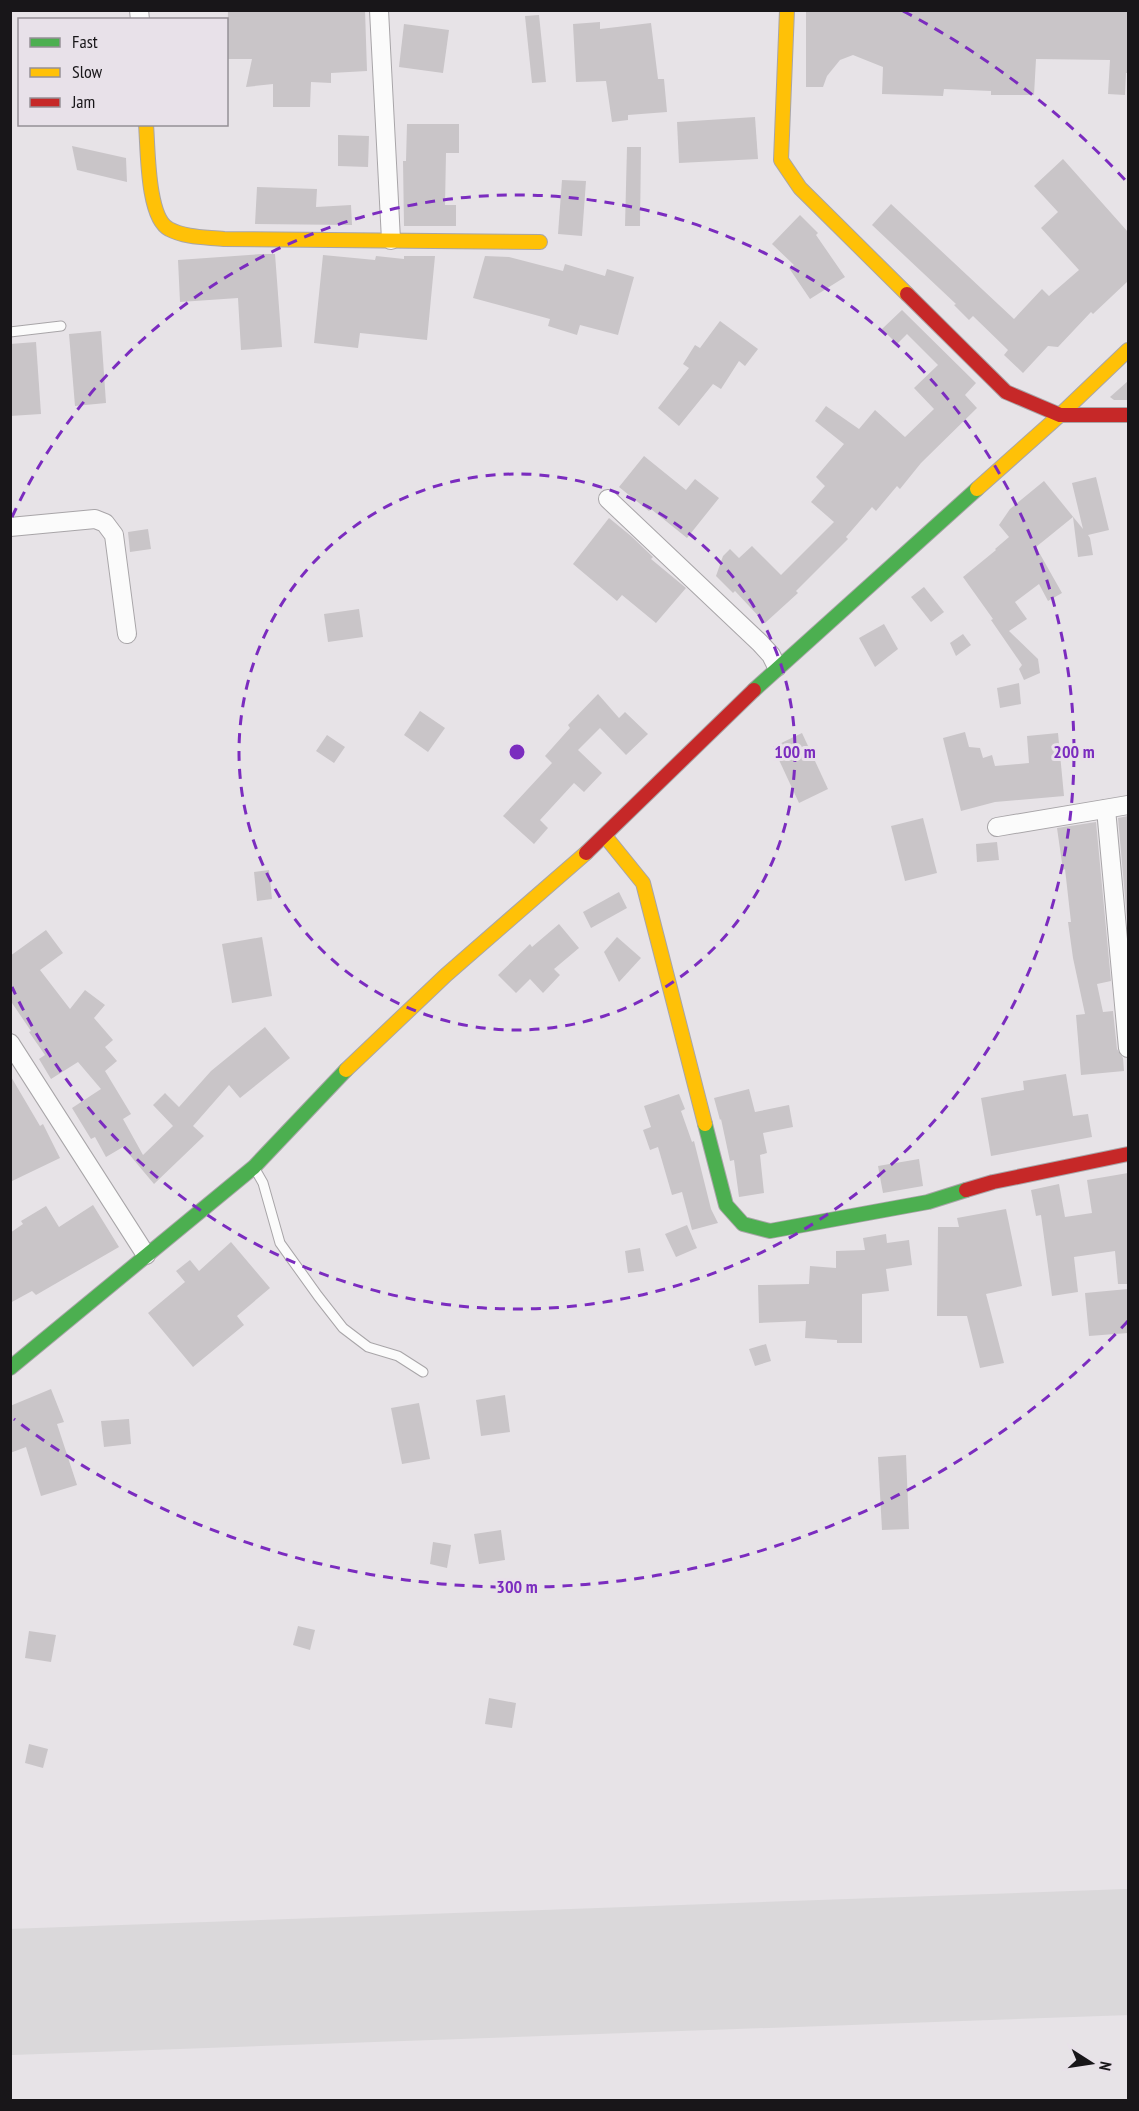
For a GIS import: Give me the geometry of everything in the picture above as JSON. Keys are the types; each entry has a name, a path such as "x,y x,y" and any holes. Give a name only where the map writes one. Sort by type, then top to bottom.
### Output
{"street":[{"path":"379,10 391,240"},
{"path":"787,10 781,160 800,188 1006,392 1060,415 1128,415"},
{"path":"146,126 152,194 158,218 168,229 191,236 224,239 540,242"},
{"path":"10,1368 254,1167 359,1057 446,975 605,836 777,667 1060,415 1128,350"},
{"path":"608,499 760,643 771,655 777,667"},
{"path":"10,527 95,519 105,523 114,534 127,634"},
{"path":"996,827 1128,805"},
{"path":"1106,809 1128,1048"},
{"path":"605,836 643,883 726,1205 743,1224 770,1231 928,1202 993,1182 1128,1154"},
{"path":"10,1043 146,1256"}],"lane":[{"path":"10,332 61,326"},
{"path":"254,1167 263,1183 280,1243 344,1328 368,1347 398,1356 423,1372"}],"building":[{"path":"228,10 365,10 367,71 331,73 331,83 311,82 310,107 273,107 273,84 246,87 252,59 228,59"},
{"path":"806,10 1128,10 1128,73 1126,73 1125,95 1108,94 1110,60 1036,59 1034,95 991,95 991,91 944,89 943,96 882,94 883,67 853,55 840,60 827,76 823,87 806,87"},
{"path":"539,15 546,82 532,83 525,16"},
{"path":"600,22 600,29 651,23 658,79 664,79 667,112 628,115 628,120 612,122 606,81 576,82 573,24"},
{"path":"404,24 449,30 443,73 399,67"},
{"path":"755,117 758,159 679,163 677,122"},
{"path":"407,124 459,124 459,153 446,153 445,205 456,205 456,226 404,226 403,161 406,161"},
{"path":"338,135 369,136 368,167 338,166"},
{"path":"72,146 126,158 127,182 77,170"},
{"path":"627,147 641,147 640,226 625,226"},
{"path":"1063,159 1128,232 1128,281 1093,314 1091,312 1058,347 1048,346 1023,373 1004,355 1008,350 973,316 969,320 954,305 956,304 872,225 891,204 1014,319 1042,289 1049,296 1079,270 1041,228 1058,212 1034,186"},
{"path":"562,180 586,181 582,236 558,234"},
{"path":"257,187 317,189 316,207 351,205 352,225 255,224"},
{"path":"800,215 818,233 816,235 845,277 810,299 789,268 794,265 772,244"},
{"path":"275,254 282,347 241,350 238,298 180,302 178,260"},
{"path":"323,255 375,260 376,256 404,259 404,256 435,256 427,340 360,333 358,348 314,343"},
{"path":"485,256 509,257 563,271 565,264 605,276 607,269 634,277 618,335 580,325 577,335 548,326 550,319 473,298"},
{"path":"902,310 976,383 965,395 977,408 921,463 900,489 897,486 876,511 872,507 846,537 848,539 796,591 798,593 765,623 735,591 733,593 716,576 723,556 730,549 739,558 752,546 781,575 834,522 811,502 825,486 816,477 844,444 815,421 826,406 859,429 875,410 905,437 934,409 914,388 938,365 907,334 897,344 882,329"},
{"path":"720,321 758,349 745,366 739,361 721,389 713,384 679,426 658,408 689,368 683,364 695,345 700,348"},
{"path":"101,331 106,403 75,406 69,334"},
{"path":"36,342 41,414 10,416 10,344"},
{"path":"1128,381 1128,400 1114,400 1110,397"},
{"path":"644,456 686,490 695,479 719,498 687,538 619,487"},
{"path":"1096,477 1109,530 1088,535 1093,555 1078,557 1073,517 1036,547 1062,593 1048,601 1039,584 1015,602 1027,619 1009,631 1038,659 1040,673 1024,680 1019,669 1022,665 963,577 1009,537 999,525 1010,509 1044,481 1083,529 1072,483"},
{"path":"609,518 653,557 651,559 686,588 656,623 622,595 617,601 573,564"},
{"path":"148,529 151,549 130,552 128,532"},
{"path":"924,587 944,612 931,622 911,597"},
{"path":"359,609 363,637 328,642 324,614"},
{"path":"884,624 898,649 875,667 859,638"},
{"path":"963,634 971,645 956,656 950,643"},
{"path":"1019,683 1021,704 1000,708 997,688"},
{"path":"598,694 619,718 625,712 648,734 626,755 600,728 578,750 602,773 584,792 574,783 540,820 548,828 534,844 503,816 552,763 545,756 570,728 568,725"},
{"path":"420,711 445,728 428,752 404,735"},
{"path":"965,732 969,747 980,748 983,758 992,755 995,766 1029,763 1027,736 1058,733 1064,796 995,802 961,811 943,738"},
{"path":"802,733 828,789 799,803 773,747"},
{"path":"327,735 345,747 334,763 316,751"},
{"path":"1128,816 1128,931 1118,818"},
{"path":"923,818 937,873 905,881 891,826"},
{"path":"1096,822 1111,981 1097,984 1103,1012 1113,1011 1117,1049 1123,1058 1124,1071 1081,1075 1076,1015 1085,1014 1073,958 1065,869 1063,870 1057,828"},
{"path":"997,842 999,860 977,862 976,844"},
{"path":"269,870 272,899 257,901 254,872"},
{"path":"619,892 627,908 591,928 583,912"},
{"path":"559,924 579,948 554,969 560,975 543,993 530,979 516,993 498,975 530,944 532,947"},
{"path":"46,930 63,953 40,970 70,1009 85,990 105,1005 94,1018 113,1040 105,1047 117,1061 105,1071 131,1114 123,1119 143,1155 173,1126 153,1105 165,1093 179,1107 211,1071 265,1027 290,1058 240,1098 229,1085 193,1126 204,1136 154,1184 123,1147 106,1157 95,1137 91,1139 72,1108 101,1089 78,1062 51,1079 39,1059 45,1055 10,1000 10,956"},
{"path":"262,937 272,996 232,1003 222,944"},
{"path":"617,937 641,958 619,982 604,952"},
{"path":"1066,1074 1073,1116 1088,1114 1092,1137 991,1156 981,1098 1024,1090 1023,1081"},
{"path":"10,1075 40,1126 43,1124 60,1158 10,1182"},
{"path":"749,1089 755,1112 789,1105 793,1127 763,1133 767,1153 760,1155 764,1193 739,1197 734,1160 730,1161 714,1098"},
{"path":"679,1094 685,1109 681,1111 692,1142 694,1141 711,1209 718,1223 692,1230 682,1192 672,1195 658,1147 650,1150 643,1130 651,1127 644,1106"},
{"path":"919,1159 923,1186 883,1193 878,1166"},
{"path":"1128,1173 1128,1284 1118,1284 1115,1251 1074,1257 1078,1292 1052,1296 1041,1215 1036,1216 1031,1190 1059,1184 1065,1217 1092,1213 1087,1180"},
{"path":"93,1205 119,1247 36,1295 32,1291 10,1303 10,1233 23,1224 21,1221 46,1206 59,1227"},
{"path":"1006,1209 1022,1286 986,1294 1004,1363 980,1368 967,1316 937,1316 938,1227 959,1227 957,1218"},
{"path":"687,1225 697,1248 676,1257 665,1234"},
{"path":"886,1234 887,1243 909,1240 912,1265 886,1269 889,1291 862,1294 862,1343 837,1343 837,1340 805,1338 806,1321 759,1323 758,1285 809,1284 810,1266 836,1268 836,1251 865,1250 863,1238"},
{"path":"231,1242 270,1288 237,1316 244,1325 193,1367 148,1313 185,1282 176,1271 190,1260 199,1271"},
{"path":"640,1248 644,1271 628,1273 625,1251"},
{"path":"1128,1289 1128,1333 1089,1336 1085,1293"},
{"path":"766,1344 771,1361 755,1366 749,1349"},
{"path":"51,1389 64,1422 57,1424 77,1485 41,1496 26,1447 10,1453 10,1406"},
{"path":"505,1395 510,1432 481,1436 476,1400"},
{"path":"419,1403 430,1459 402,1464 391,1408"},
{"path":"129,1419 131,1444 104,1447 101,1421"},
{"path":"906,1455 909,1529 882,1530 878,1457"},
{"path":"501,1530 505,1560 479,1564 474,1534"},
{"path":"433,1542 451,1545 447,1568 430,1564"},
{"path":"298,1626 315,1630 310,1650 293,1645"},
{"path":"29,1631 56,1635 51,1662 25,1658"},
{"path":"489,1698 516,1703 512,1728 485,1724"},
{"path":"29,1744 48,1749 43,1768 25,1763"}],"runway":[{"path":"10,1992 1128,1952"}],"traffic: fast":[{"path":"754,690 977,489"},
{"path":"10,1368 254,1167 346,1070"},
{"path":"705,1124 726,1205 743,1224 770,1231 928,1202 966,1190"}],"traffic: slow":[{"path":"787,10 781,160 800,188 907,294"},
{"path":"146,126 148,165 156,211 169,229 182,234 224,239 540,242"},
{"path":"977,489 1128,350"},
{"path":"605,836 643,883 705,1124"},
{"path":"346,1070 446,975 586,853"}],"traffic: jam":[{"path":"907,294 1006,392 1060,415 1128,415"},
{"path":"586,853 754,690"},
{"path":"966,1190 993,1182 1128,1154"}]}
